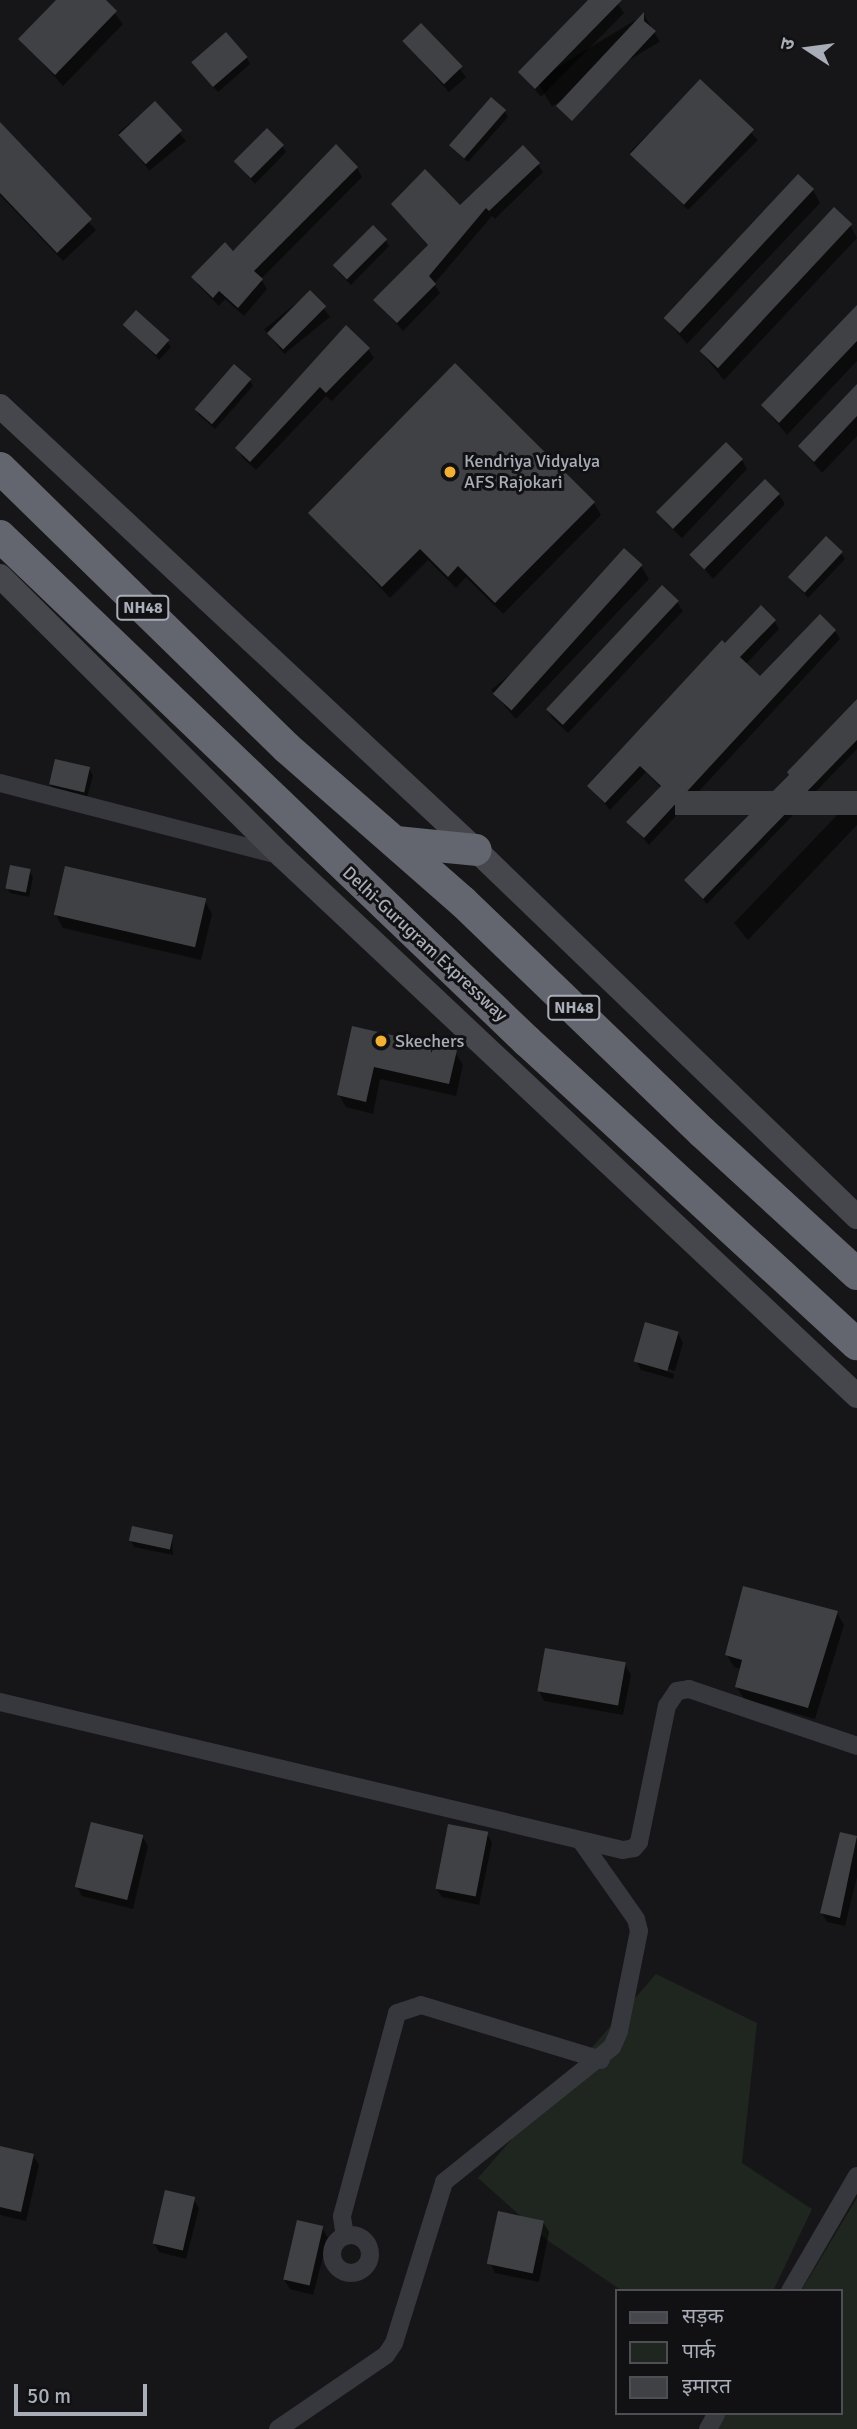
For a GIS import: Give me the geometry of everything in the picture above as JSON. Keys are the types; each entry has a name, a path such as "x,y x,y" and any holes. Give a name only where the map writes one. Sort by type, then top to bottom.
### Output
{"highway":[{"name":"NH48","path":"0,468 287,748 396,842 857,1274"},
{"name":"Delhi-Gurugram Expressway","path":"0,536 527,1041 857,1344"},
{"path":"396,842 476,850"}],"main road":[{"path":"0,406 476,850 857,1217"},
{"path":"0,576 282,856 857,1396"}],"street":[{"path":"0,783 282,856"},
{"path":"0,1702 219,1751 623,1850 634,1848 639,1842 667,1706 677,1690 689,1689 857,1746"},
{"path":"278,2429 386,2355 394,2343 444,2182 601,2060 620,2031 639,1931 636,1919 582,1841"},
{"path":"345,2236 342,2216 397,2013 421,2005 601,2060"},
{"path":"790,2289 857,2176"}],"green space":[{"path":"656,1974 757,2023 742,2163 812,2209 774,2289 620,2289 547,2240 478,2178"},
{"path":"857,2198 857,2429 717,2429 726,2415 843,2415 843,2289 802,2289"}],"building":[{"path":"56,0 106,0 117,11 55,75 18,39"},
{"path":"588,0 622,0 535,89 518,72"},
{"path":"644,12 644,21 656,31 572,121 556,106"},
{"path":"421,23 463,66 444,84 402,41"},
{"path":"226,32 248,57 213,87 191,62"},
{"path":"700,79 754,129 684,205 630,154"},
{"path":"491,97 506,110 464,158 449,145"},
{"path":"155,101 182,130 146,164 118,135"},
{"path":"0,122 92,219 57,253 0,193"},
{"path":"267,128 284,145 251,178 234,161"},
{"path":"336,144 358,167 254,271 263,279 238,308 219,291 213,298 191,277 225,242 233,251"},
{"path":"523,145 540,163 489,211 486,208 429,276 436,284 397,323 373,300 428,245 391,204 425,169 460,205"},
{"path":"798,174 814,189 680,333 664,318"},
{"path":"834,207 852,224 718,368 700,351"},
{"path":"373,225 387,239 347,279 333,265"},
{"path":"310,290 326,306 283,349 267,333"},
{"path":"857,305 857,341 779,423 761,405"},
{"path":"136,310 169,340 156,355 123,325"},
{"path":"346,325 370,348 326,393 320,387 250,462 235,448"},
{"path":"455,363 595,502 495,603 458,566 448,577 420,549 382,587 308,513"},
{"path":"234,364 251,379 212,424 195,409"},
{"path":"857,384 857,416 814,462 798,446"},
{"path":"726,442 743,459 673,529 656,512"},
{"path":"765,479 780,494 704,570 689,555"},
{"path":"826,536 843,552 805,593 788,577"},
{"path":"624,548 643,565 511,710 493,694"},
{"path":"662,585 679,601 563,725 546,709"},
{"path":"761,605 776,620 740,657 760,676 820,614 836,630 644,838 626,822 661,786 640,766 605,803 587,786 722,640 725,643"},
{"path":"857,699 857,740 703,899 684,880 789,775 787,772"},
{"path":"55,759 90,767 84,792 49,784"},
{"path":"675,791 857,791 857,815 675,815"},
{"path":"10,865 31,869 26,893 5,889"},
{"path":"65,866 206,899 195,947 54,915"},
{"path":"352,1026 457,1050 449,1084 374,1067 366,1102 337,1095"},
{"path":"645,1322 679,1332 667,1371 634,1361"},
{"path":"132,1526 173,1535 170,1549 129,1541"},
{"path":"743,1586 838,1611 808,1708 735,1687 742,1660 725,1655"},
{"path":"545,1648 626,1662 618,1706 537,1691"},
{"path":"91,1822 143,1835 127,1900 75,1887"},
{"path":"448,1824 488,1832 476,1897 435,1889"},
{"path":"840,1832 857,1836 840,1918 820,1913"},
{"path":"0,2146 34,2154 21,2212 0,2207"},
{"path":"165,2190 195,2197 183,2251 153,2244"},
{"path":"498,2211 544,2221 533,2274 487,2264"},
{"path":"297,2220 323,2226 310,2286 283,2279"}],"place":[{"name":"Kendriya Vidyalya AFS Rajokari","path":"450,472"},
{"name":"Skechers","path":"381,1041"}]}
